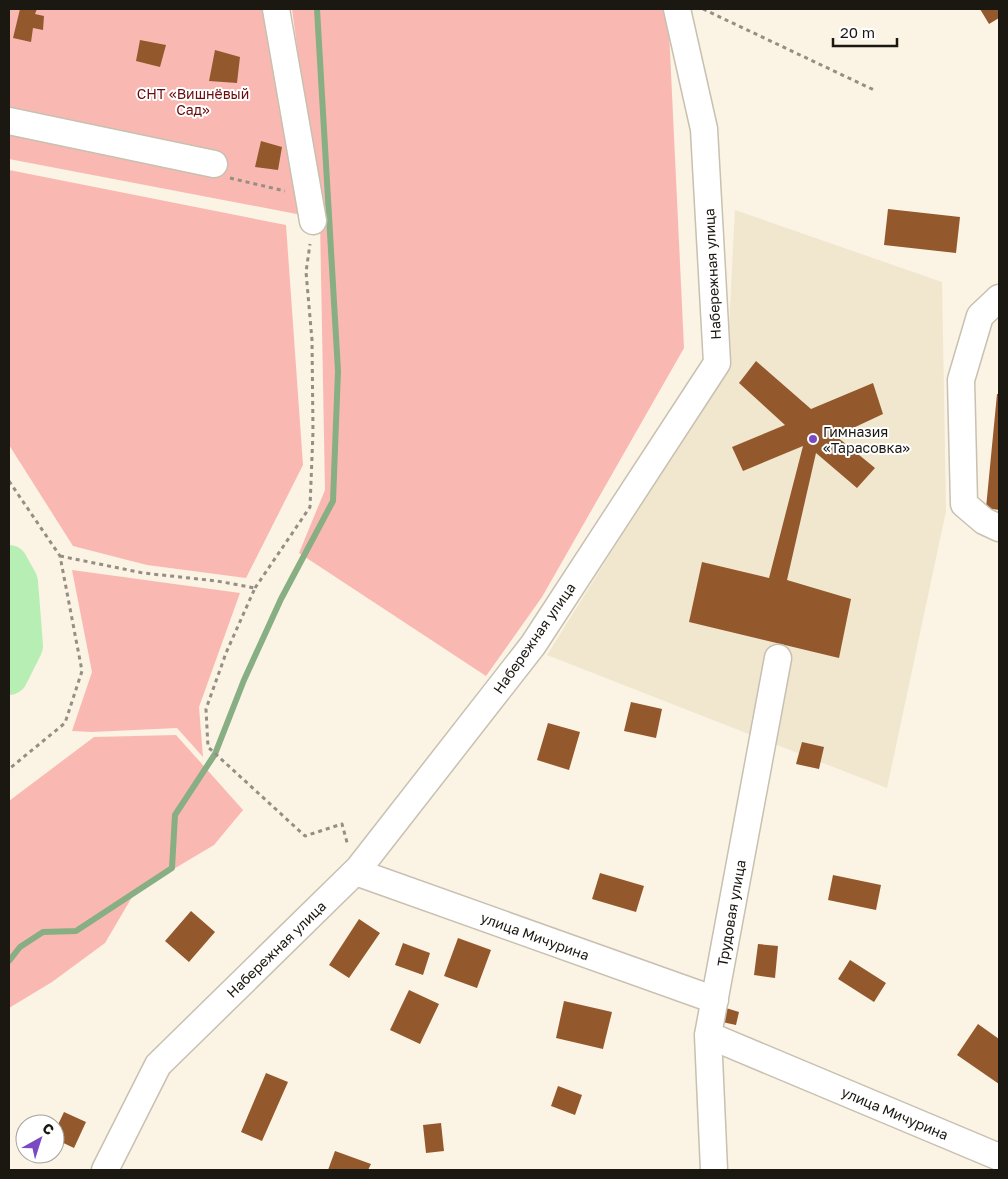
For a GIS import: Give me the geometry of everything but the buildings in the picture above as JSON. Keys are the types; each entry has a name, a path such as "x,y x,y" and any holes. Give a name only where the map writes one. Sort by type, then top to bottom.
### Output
{"street":[{"path":"276,9 313,221"},
{"name":"Набережная улица","path":"105,1170 158,1065 356,872 533,645 717,363 704,129 677,9"},
{"path":"9,121 214,164"},
{"path":"999,298 980,316 961,380 964,504 984,521 999,528"},
{"name":"Трудовая улица","path":"714,1170 708,1035 778,658"},
{"name":"улица Мичурина","path":"356,872 715,1000"},
{"name":"улица Мичурина","path":"708,1035 999,1157"}],"path":[{"path":"703,9 874,90"},
{"path":"214,164 216,175 293,192"},
{"path":"313,221 306,272 312,340 313,432 310,507 254,588 226,653 206,709 208,747 305,836 342,824 356,872"},
{"path":"9,481 60,556 82,670 65,723 9,768"},
{"path":"60,556 143,573 217,581 254,588"}],"shaded area":[{"name":"Гимназия «Тарасовка»","path":"735,210 942,282 946,511 887,788 547,655 727,367"}],"green space":[{"name":"СНТ «Вишнёвый Сад»","path":"9,9 266,9 307,216 9,159"},
{"path":"292,9 668,9 684,348 542,597 486,676 299,553 325,490 320,220"},
{"path":"9,170 286,225 303,465 246,578 147,565 73,546 9,445"},
{"path":"72,570 240,593 199,707 203,757 177,728 92,732 72,731 92,672"},
{"path":"176,735 243,810 214,845 135,892 105,943 52,982 9,1008 9,801 94,737"}],"waterway":[{"path":"9,961 20,947 43,932 76,931 172,868 175,815 215,754 244,680 281,599 333,501 338,371 317,9"},
{"path":"9,564 19,582 24,646 9,676"}],"place":[{"name":"Гимназия «Тарасовка»","path":"813,439"}]}
